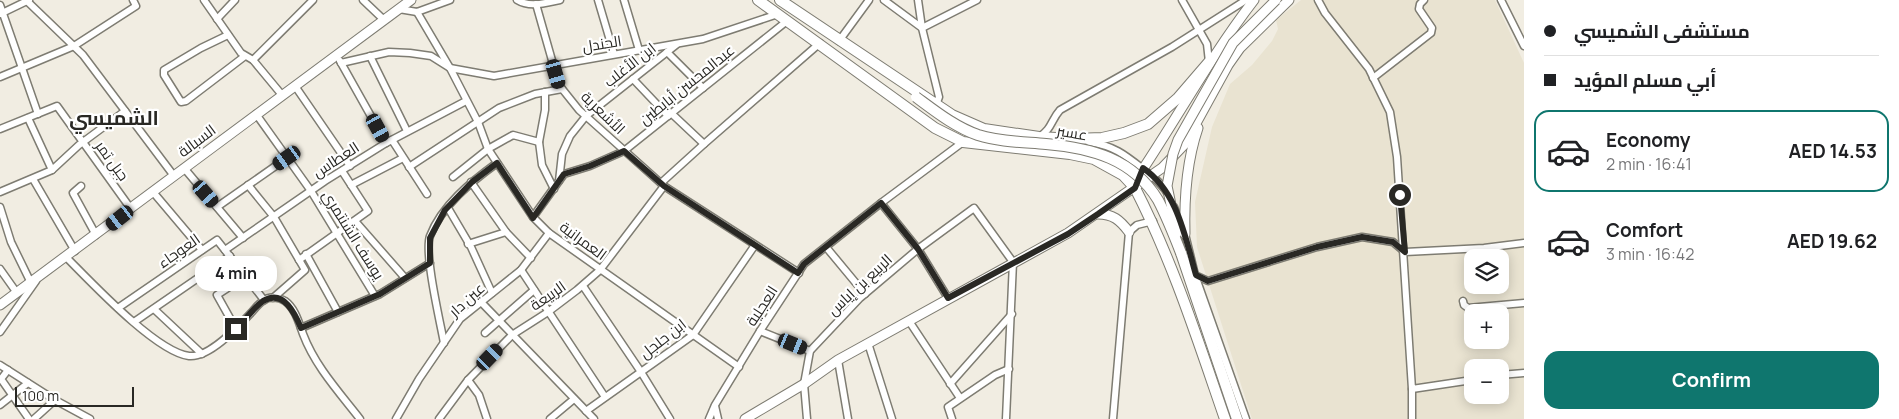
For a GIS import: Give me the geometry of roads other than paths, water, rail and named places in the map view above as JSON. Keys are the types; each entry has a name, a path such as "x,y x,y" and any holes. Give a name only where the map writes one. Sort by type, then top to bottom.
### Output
{"main road":[{"path":"758,0 935,128 963,142 1070,154 1094,159 1123,174 1135,188 1153,221 1181,289 1225,419"},
{"path":"780,0 884,70 968,123 984,129 1039,138 1092,139 1124,133 1148,124 1178,98 1209,62"},
{"name":"عسير","path":"884,70 916,97 953,123 978,135 999,140 1059,145 1083,149 1110,157 1124,164 1150,189 1158,201 1181,253 1237,419"},
{"path":"1135,188 1147,171"}],"street":[{"path":"1,13 28,0 83,55 174,176"},
{"path":"204,0 241,53 253,60 282,95"},
{"path":"217,19 235,0"},
{"path":"253,60 312,0"},
{"path":"364,0 384,20"},
{"name":"السبالة","path":"0,306 282,95 339,59 384,20 411,0"},
{"path":"399,9 417,12 450,0"},
{"path":"517,0 524,4 560,0"},
{"path":"598,0 614,54"},
{"path":"624,0 639,50"},
{"path":"839,40 869,0"},
{"path":"884,0 922,28"},
{"path":"918,0 922,28 939,97 936,104"},
{"path":"922,28 977,0"},
{"path":"1182,0 1200,30 1206,44 1209,62"},
{"path":"1039,138 1047,132 1053,118 1060,110 1200,30 1246,0"},
{"path":"1147,171 1209,62 1254,0"},
{"path":"1181,253 1167,186 1173,154 1187,123 1233,43 1276,0"},
{"path":"1147,171 1162,168 1178,153 1228,65 1240,48 1289,0"},
{"path":"1318,0 1325,13 1369,69 1390,112 1397,157 1405,252 1412,419"},
{"path":"1373,78 1431,33 1430,22 1419,9 1420,4 1424,0"},
{"path":"1501,0 1524,46"},
{"path":"0,77 74,46 134,3"},
{"name":"الأشعرية","path":"536,4 559,85 586,116 663,185 798,273"},
{"path":"0,5 1,13 38,114"},
{"name":"العمرانية","path":"417,12 450,68 478,122 488,149 533,218 549,233 600,270 739,367"},
{"name":"الجندل","path":"339,59 389,52 431,56 450,68 494,76 553,64 703,39 778,14"},
{"name":"عبدالمحسن أبابطين","path":"533,218 564,174 590,166 624,151 787,21"},
{"path":"228,36 202,48 164,70 164,75 180,102 186,101 246,56"},
{"name":"الربيعة","path":"439,419 468,380 512,335 548,312 583,286 600,270 663,185 704,144 820,43"},
{"name":"ابن الأغلب","path":"558,182 562,154 570,136 586,116 677,44"},
{"path":"667,52 703,88"},
{"path":"370,56 407,132"},
{"path":"339,59 389,141 427,194"},
{"path":"633,79 704,144"},
{"path":"295,86 350,166"},
{"path":"409,167 499,108 516,100 562,89"},
{"path":"544,92 545,110 539,142 542,165 554,189"},
{"name":"العطاس","path":"225,250 311,191 389,141 466,101"},
{"name":"جبل تمر","path":"0,129 57,106 131,209"},
{"path":"0,192 52,170 83,142 126,111"},
{"path":"1185,234 1184,205 1189,157 1203,112"},
{"name":"يوسف الشنتمري","path":"256,114 311,191 376,296"},
{"path":"28,118 52,170"},
{"path":"453,177 488,149 513,135 539,142"},
{"name":"عسير","path":"1073,139 1102,144 1122,152 1147,171 1165,189 1185,234 1196,275 1246,419"},
{"name":"العجلية","path":"709,419 715,405 760,331 804,264 881,203 963,142"},
{"path":"217,207 287,158"},
{"path":"351,185 403,158"},
{"path":"444,343 430,263 430,238 448,208 472,182 497,163"},
{"path":"184,168 243,238"},
{"path":"299,260 368,211 342,171"},
{"path":"33,179 76,251"},
{"path":"472,182 506,232 531,258"},
{"path":"248,185 274,217 305,270 272,298"},
{"path":"81,186 73,193 96,236"},
{"path":"745,419 804,384 838,360 1013,262 1068,234 1135,188"},
{"path":"153,192 202,250"},
{"path":"881,203 918,249 948,298"},
{"path":"0,208 11,242 35,280 0,332"},
{"path":"448,208 492,293"},
{"name":"الربيع بن إياس","path":"810,351 865,294 918,249 974,208 1013,262"},
{"path":"1098,214 1114,216 1122,222 1129,232 1112,419"},
{"path":"355,221 406,278"},
{"path":"1129,232 1137,225 1153,221 1220,419"},
{"path":"468,244 506,232"},
{"name":"عين دار","path":"396,419 419,379 460,319 521,270 549,233"},
{"path":"1196,275 1208,281 1317,247 1362,237 1393,242 1405,252 1484,248 1524,242"},
{"name":"العوجاء","path":"118,308 217,240 264,300"},
{"name":"ابن جلجل","path":"586,411 693,335 755,245"},
{"path":"826,247 865,294"},
{"path":"306,254 338,312"},
{"path":"134,322 230,256"},
{"path":"66,258 134,322 174,352 191,356 202,354 224,340 264,300 276,298 286,302 295,314 322,369 360,419"},
{"path":"1006,419 1013,262"},
{"path":"301,328 376,296 430,263"},
{"path":"0,269 17,293"},
{"path":"521,270 605,398"},
{"path":"236,329 217,296 246,276"},
{"path":"583,286 670,419"},
{"path":"486,333 534,290"},
{"path":"1463,301 1464,305 1468,308 1524,303"},
{"path":"481,302 594,419"},
{"path":"154,309 202,354"},
{"path":"950,384 1012,314"},
{"path":"909,320 960,398"},
{"path":"760,331 810,351 804,384 807,419"},
{"path":"868,343 892,419"},
{"path":"838,360 848,419"},
{"path":"0,366 90,419"},
{"path":"952,419 948,407 995,375 1009,369"},
{"path":"8,370 1,379 28,419"},
{"path":"1509,375 1524,373"},
{"path":"468,380 479,395 487,419"},
{"path":"1412,389 1464,381"},
{"path":"0,405 28,383"},
{"path":"550,419 574,398"},
{"path":"34,419 55,400"},
{"path":"715,405 718,419"}],"district":[{"name":"الشميسي","path":"114,118"}]}
